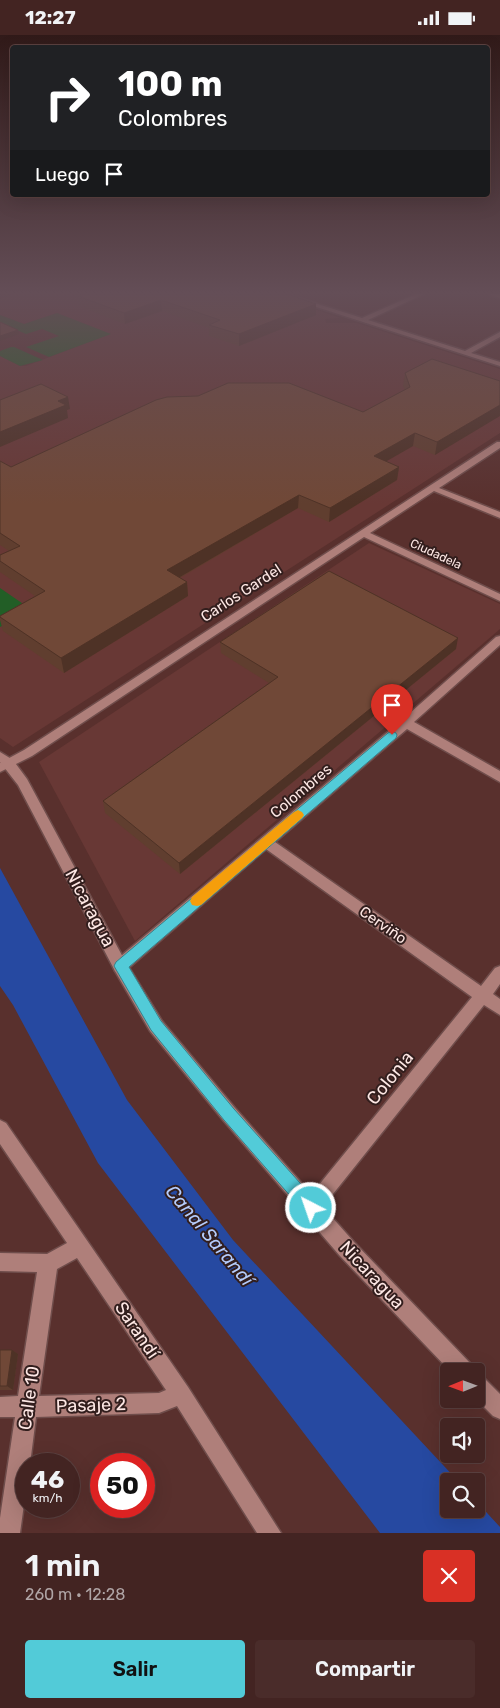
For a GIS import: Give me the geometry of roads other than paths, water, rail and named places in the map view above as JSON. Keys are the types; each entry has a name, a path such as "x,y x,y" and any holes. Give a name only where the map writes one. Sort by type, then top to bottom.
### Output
{"street":[{"name":"Carlos Gardel","path":"3,762 28,753 500,444"},
{"path":"433,488 500,515"},
{"name":"Ciudadela","path":"362,533 500,598"},
{"name":"Colombres","path":"120,966 406,723 500,639"},
{"path":"406,723 500,777"},
{"name":"Nicaragua","path":"3,762 23,782 120,966 156,1026 229,1115 347,1249 456,1363"},
{"name":"Cerviño","path":"266,842 500,1008"},
{"name":"Colonia","path":"311,1208 500,973"},
{"name":"Sarandí","path":"0,1129 181,1394 270,1533"},
{"path":"0,1262 48,1263 80,1246"},
{"name":"Calle 10","path":"9,1533 48,1263"},
{"path":"485,1393 500,1409"},
{"name":"Pasaje 2","path":"0,1407 159,1403 181,1394"}],"water":[{"name":"Canal Sarandí","path":"0,868 127,1100 233,1240 451,1473 440,1473 440,1518 485,1518 485,1511 500,1527 500,1533 380,1533 98,1163 13,1005 0,986"}]}
